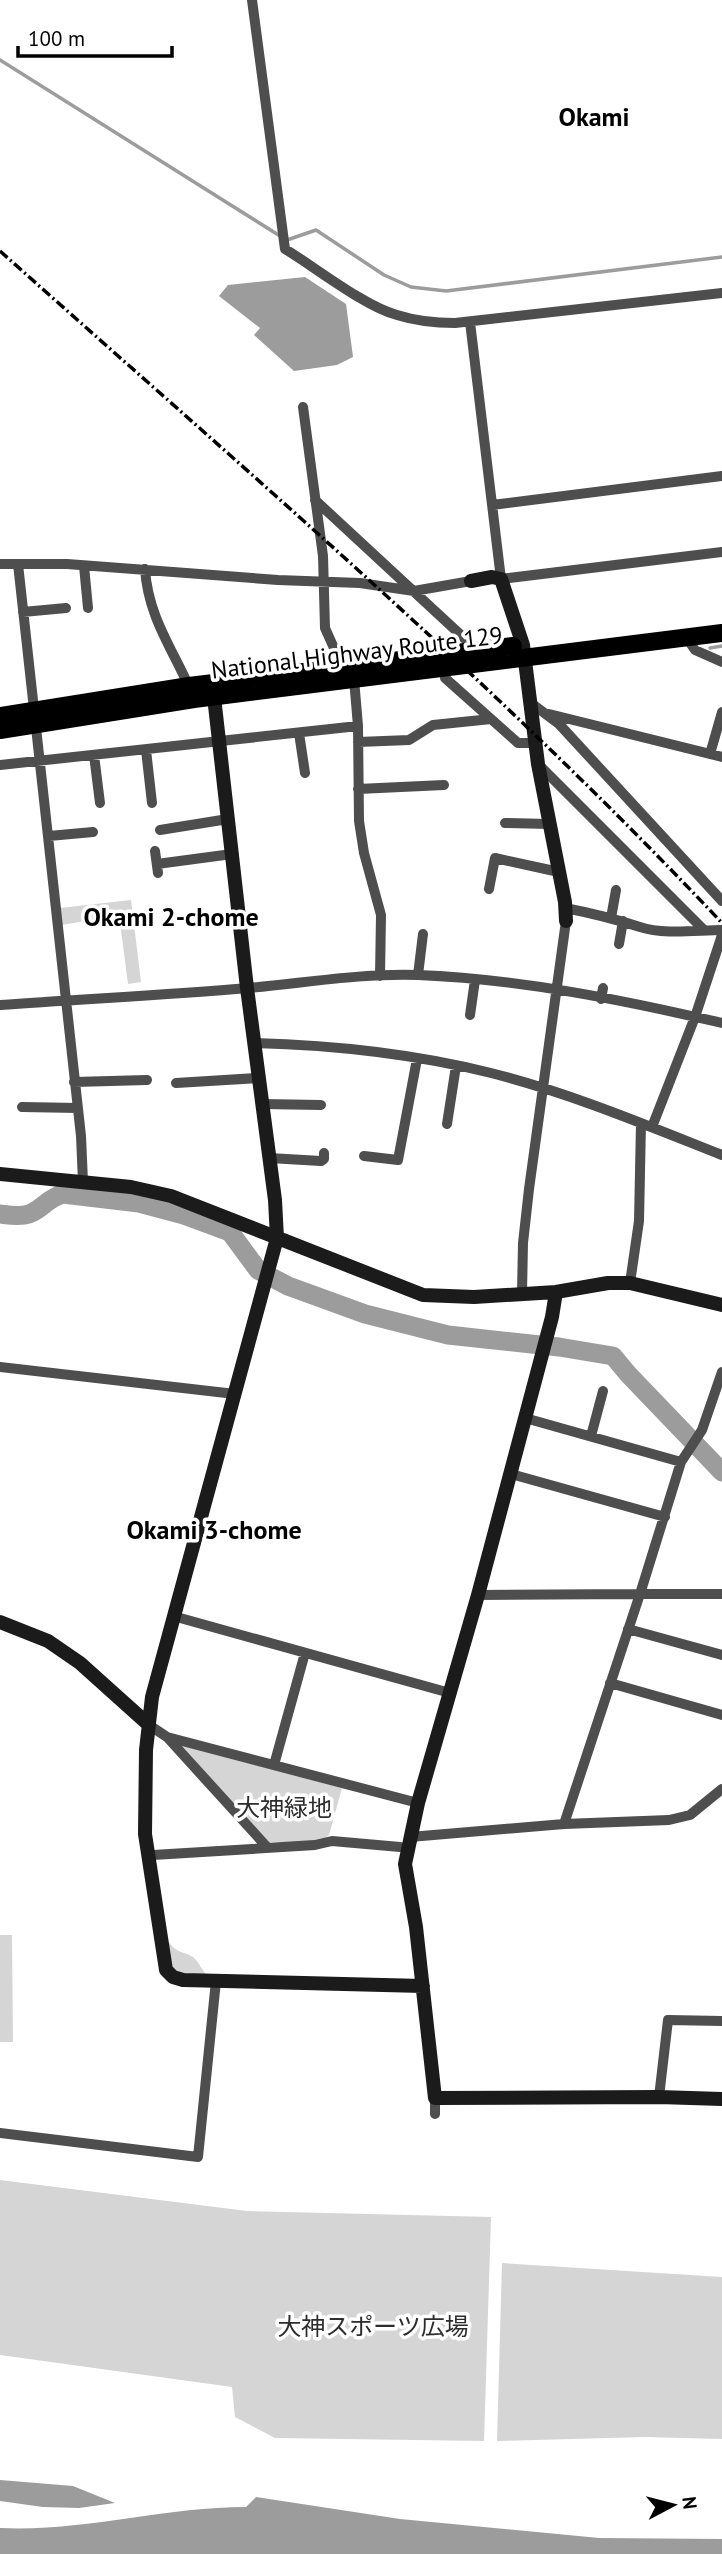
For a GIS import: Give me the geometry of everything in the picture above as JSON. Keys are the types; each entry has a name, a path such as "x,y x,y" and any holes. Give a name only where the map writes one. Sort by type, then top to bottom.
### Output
{"highway":[{"name":"National Highway Route 129","path":"348,673 444,667 524,650 722,621"},
{"name":"National Highway Route 129","path":"0,716 35,717 348,673 477,650 524,650 722,633"},
{"name":"National Highway Route 129","path":"0,730 35,717"}],"street":[{"path":"252,0 285,248 361,298 394,315 434,323 470,322 722,293"},
{"path":"470,322 501,579 524,650 538,764 566,914 558,991 527,1205 522,1293"},
{"path":"303,407 323,556 325,628 348,673 358,726 359,821 364,853 381,915 380,976"},
{"path":"492,505 722,476"},
{"path":"315,500 477,650"},
{"path":"0,564 145,569 383,585 414,591 492,577 501,579 722,552"},
{"path":"18,564 78,1108 83,1182"},
{"path":"84,566 88,608"},
{"path":"145,569 146,594 191,693"},
{"path":"23,612 66,608"},
{"path":"686,637 695,650 722,662"},
{"path":"444,667 445,678 518,743 535,743"},
{"path":"213,690 277,1238 152,1697 146,1750 145,1834 166,1970 173,1977 183,1980 423,1986"},
{"path":"531,704 547,713 722,757"},
{"path":"710,754 722,712"},
{"path":"547,713 722,901"},
{"path":"358,742 409,740 433,725 491,719"},
{"path":"0,765 358,726"},
{"path":"299,733 305,773"},
{"path":"146,750 152,803"},
{"path":"94,755 100,803"},
{"path":"538,764 704,930"},
{"path":"358,789 391,783 437,789"},
{"path":"160,830 228,818"},
{"path":"505,823 550,824"},
{"path":"49,836 93,832"},
{"path":"155,851 158,869 200,863 232,854"},
{"path":"487,881 495,858 559,872"},
{"path":"611,918 616,890"},
{"path":"566,914 611,918 641,928 722,932 695,1017 652,1127"},
{"path":"619,944 623,921"},
{"path":"418,975 423,934"},
{"path":"0,1005 418,975 558,991 602,993 722,1023"},
{"path":"470,1015 475,980"},
{"path":"254,1043 417,1059 456,1066 544,1088 722,1155"},
{"path":"370,1160 398,1160 402,1112 417,1059"},
{"path":"447,1124 456,1066"},
{"path":"176,1083 258,1078"},
{"path":"75,1082 147,1080"},
{"path":"262,1104 321,1105"},
{"path":"22,1107 78,1108"},
{"path":"630,1283 639,1222 640,1123"},
{"path":"269,1158 320,1161"},
{"path":"0,1174 131,1187 171,1196 423,1295 474,1297 556,1292 608,1283 630,1283 722,1305"},
{"path":"435,2114 416,1927 405,1864 405,1842 478,1595 552,1317 556,1292"},
{"path":"0,1367 236,1394"},
{"path":"564,1824 681,1462 702,1430 722,1372"},
{"path":"591,1436 603,1391"},
{"path":"525,1418 681,1462"},
{"path":"510,1474 664,1517"},
{"path":"478,1595 722,1594"},
{"path":"173,1616 450,1693"},
{"path":"0,1622 48,1641 80,1663 149,1725 169,1739 267,1847"},
{"path":"628,1629 722,1655"},
{"path":"274,1765 305,1653"},
{"path":"610,1683 722,1715"},
{"path":"169,1739 418,1803"},
{"path":"153,1855 315,1845 331,1840 405,1842 564,1824 669,1820 690,1815 722,1789"},
{"path":"0,2133 198,2157 216,1981"},
{"path":"659,2097 668,2020 722,2021"},
{"path":"435,2098 722,2099"}],"green space":[{"path":"131,900 141,982 128,984 119,915 62,925 60,908"},
{"name":"大神緑地","path":"174,1742 342,1788 329,1835 321,1842 269,1842"},
{"path":"0,1935 12,1935 13,2042 0,2042"},
{"path":"169,1942 177,1950 193,1957 207,1975 186,1975 174,1971 168,1958"},
{"name":"大神スポーツ広場","path":"0,2180 247,2211 491,2217 484,2441 275,2438 235,2417 232,2387 0,2355"},
{"path":"502,2263 722,2277 722,2439 645,2437 497,2441"}],"shaded area":[{"path":"305,277 346,304 353,357 337,365 294,371 254,335 260,328 219,296 228,285"},
{"path":"0,2480 73,2486 115,2503 79,2508 43,2507 0,2501"},
{"path":"256,2497 400,2519 599,2538 722,2539 722,2554 0,2554 0,2528 62,2526 184,2511 246,2507"}],"waterway":[{"path":"0,60 280,236"},
{"path":"287,240 316,230 384,275 411,287 446,291 722,257"},
{"path":"710,648 722,646"},
{"path":"0,1214 29,1214 63,1194 139,1203 184,1215 230,1232 258,1270 288,1286 365,1314 448,1335 559,1347 613,1356 722,1472"}],"railway":[{"path":"0,251 459,663 636,834 722,923"}],"district":[{"name":"Okami","path":"594,117"},
{"name":"Okami 2-chome","path":"171,917"},
{"name":"Okami 3-chome","path":"214,1530"}]}
